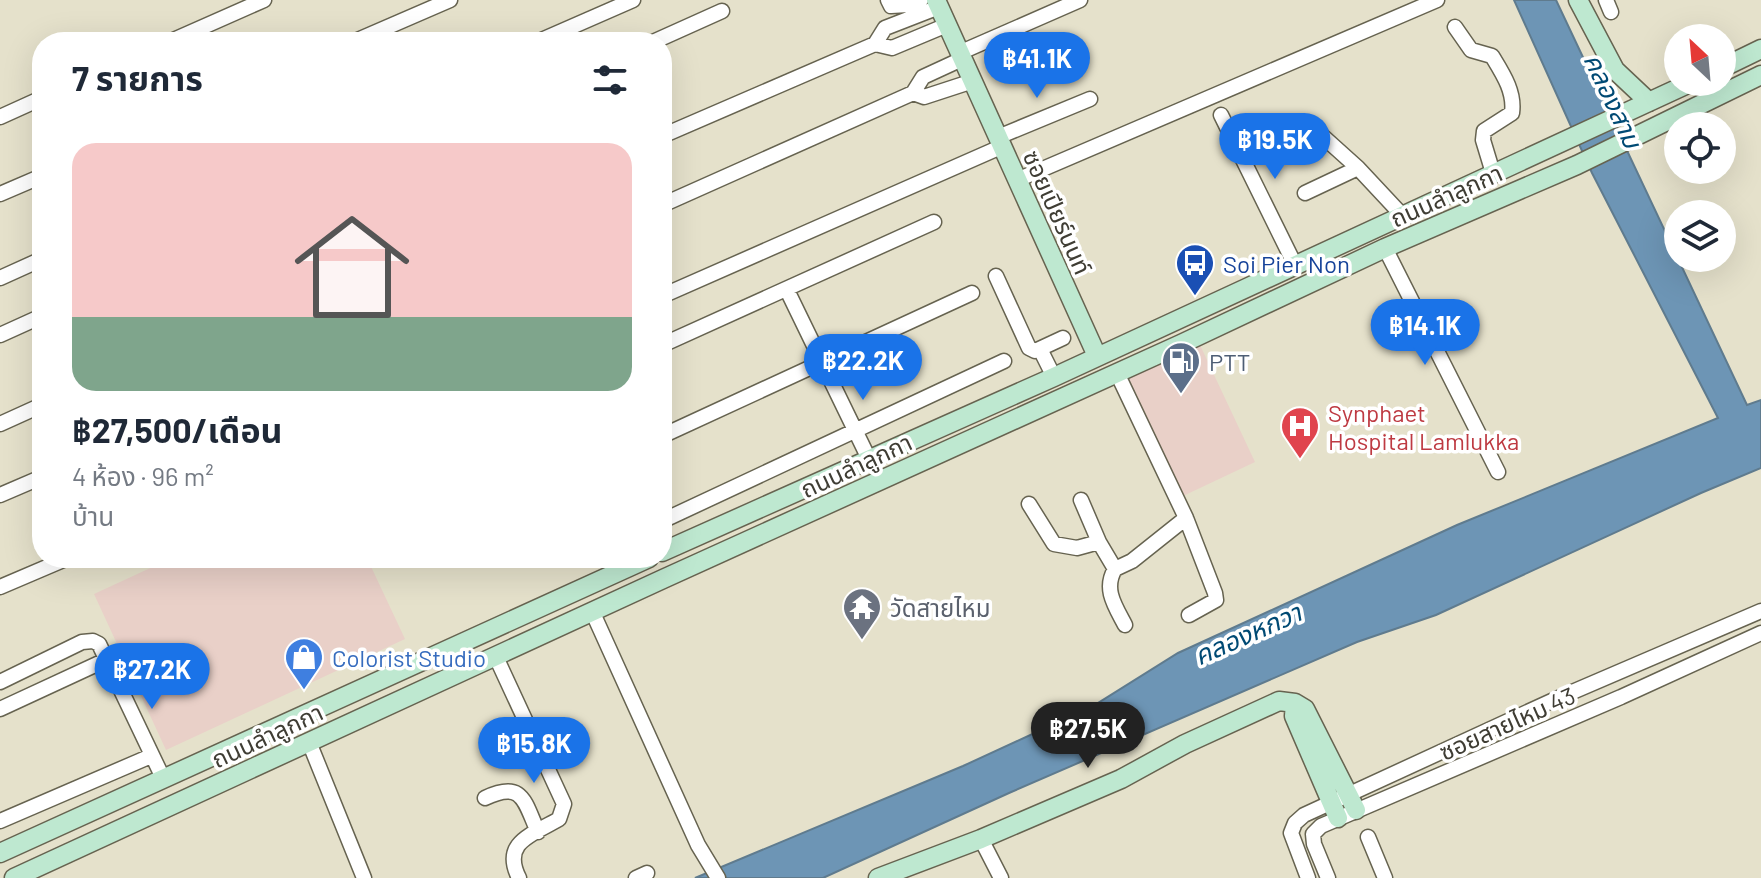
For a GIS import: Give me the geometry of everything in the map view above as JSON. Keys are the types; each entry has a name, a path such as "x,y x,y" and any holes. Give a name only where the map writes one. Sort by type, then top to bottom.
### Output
{"main road":[{"path":"1578,0 1615,70 1642,105"},
{"name":"ซอยเปียร์นนท์","path":"937,4 1097,356"},
{"path":"1736,61 1761,49"},
{"name":"ถนนลำลูกกา","path":"14,878 1385,248 1577,165 1761,75"},
{"name":"ถนนลำลูกกา","path":"672,548 1054,377 1664,95"},
{"path":"798,492 811,512"},
{"name":"ถนนลำลูกกา","path":"2,848 301,718 627,568"},
{"path":"885,877 1121,779 1270,703 1285,701 1305,709 1353,802"},
{"path":"1295,703 1294,716 1334,810"}],"street":[{"path":"192,32 264,0"},
{"path":"376,32 450,0"},
{"path":"560,32 633,0"},
{"path":"888,0 891,6 896,7 921,0"},
{"path":"672,201 913,93 923,77 960,56 1080,0"},
{"path":"1017,180 1437,0"},
{"path":"672,132 875,44 885,28 937,4"},
{"path":"672,33 722,11"},
{"path":"875,44 892,48 947,25"},
{"path":"1455,27 1471,50 1492,56 1508,83 1514,103 1512,113 1484,131 1483,140 1493,173"},
{"path":"913,93 924,97 973,81"},
{"path":"672,291 1090,99"},
{"path":"0,117 32,103"},
{"path":"1221,115 1295,265"},
{"path":"1318,132 1358,168 1401,214"},
{"path":"1305,193 1358,168"},
{"path":"0,194 32,180"},
{"path":"672,341 934,222"},
{"path":"1385,248 1498,472"},
{"path":"0,278 32,264"},
{"path":"996,276 1026,344 1035,351 1063,338"},
{"path":"787,290 869,459"},
{"path":"672,431 972,293"},
{"path":"0,335 32,321"},
{"path":"1040,349 1054,377"},
{"path":"672,516 1004,361"},
{"path":"1117,373 1186,518 1216,600 1189,615"},
{"path":"0,424 32,410"},
{"path":"0,495 32,481"},
{"path":"1081,500 1099,542 1115,569"},
{"path":"1029,504 1054,544 1077,548 1099,542"},
{"path":"1125,625 1109,593 1111,576 1115,569 1132,561 1186,518"},
{"path":"0,587 45,568"},
{"path":"592,611 698,845 718,878"},
{"path":"1353,802 1556,699 1761,611"},
{"name":"ซอยสายไหม 43","path":"1328,878 1313,834 1334,810 1607,703 1761,633"},
{"path":"0,682 88,641 99,644 163,778"},
{"path":"496,657 564,804 559,819 518,843 513,850 512,859 519,878"},
{"path":"0,709 108,659"},
{"path":"16,675 27,696"},
{"path":"309,742 364,878"},
{"path":"0,821 151,756"},
{"path":"485,798 501,790 514,790 521,795 538,832"},
{"path":"1308,878 1291,833 1295,823 1304,815 1334,810"},
{"path":"1368,837 1385,878"},
{"path":"981,839 1001,878"}],"shaded area":[{"path":"1200,345 1255,462 1181,497 1125,379"},
{"path":"150,568 372,568 405,639 166,750 94,594"}],"water":[{"name":"คลองหกวา","path":"1514,0 1556,0 1664,229 1664,272 1684,272 1747,405 1761,400 1761,468 1436,615 1357,642 1009,793 823,878 695,878 963,766 1093,706 1178,653 1457,525 1718,418 1592,173"}],"place":[{"name":"Soi Pier Non","path":"1195,297"},
{"name":"PTT","path":"1181,395"},
{"name":"Synphaet Hospital Lamlukka","path":"1300,460"},
{"name":"วัดสายไหม","path":"862,641"},
{"name":"Colorist Studio","path":"304,691"}],"water label":[{"name":"คลองสาม","path":"1614,100"}]}
